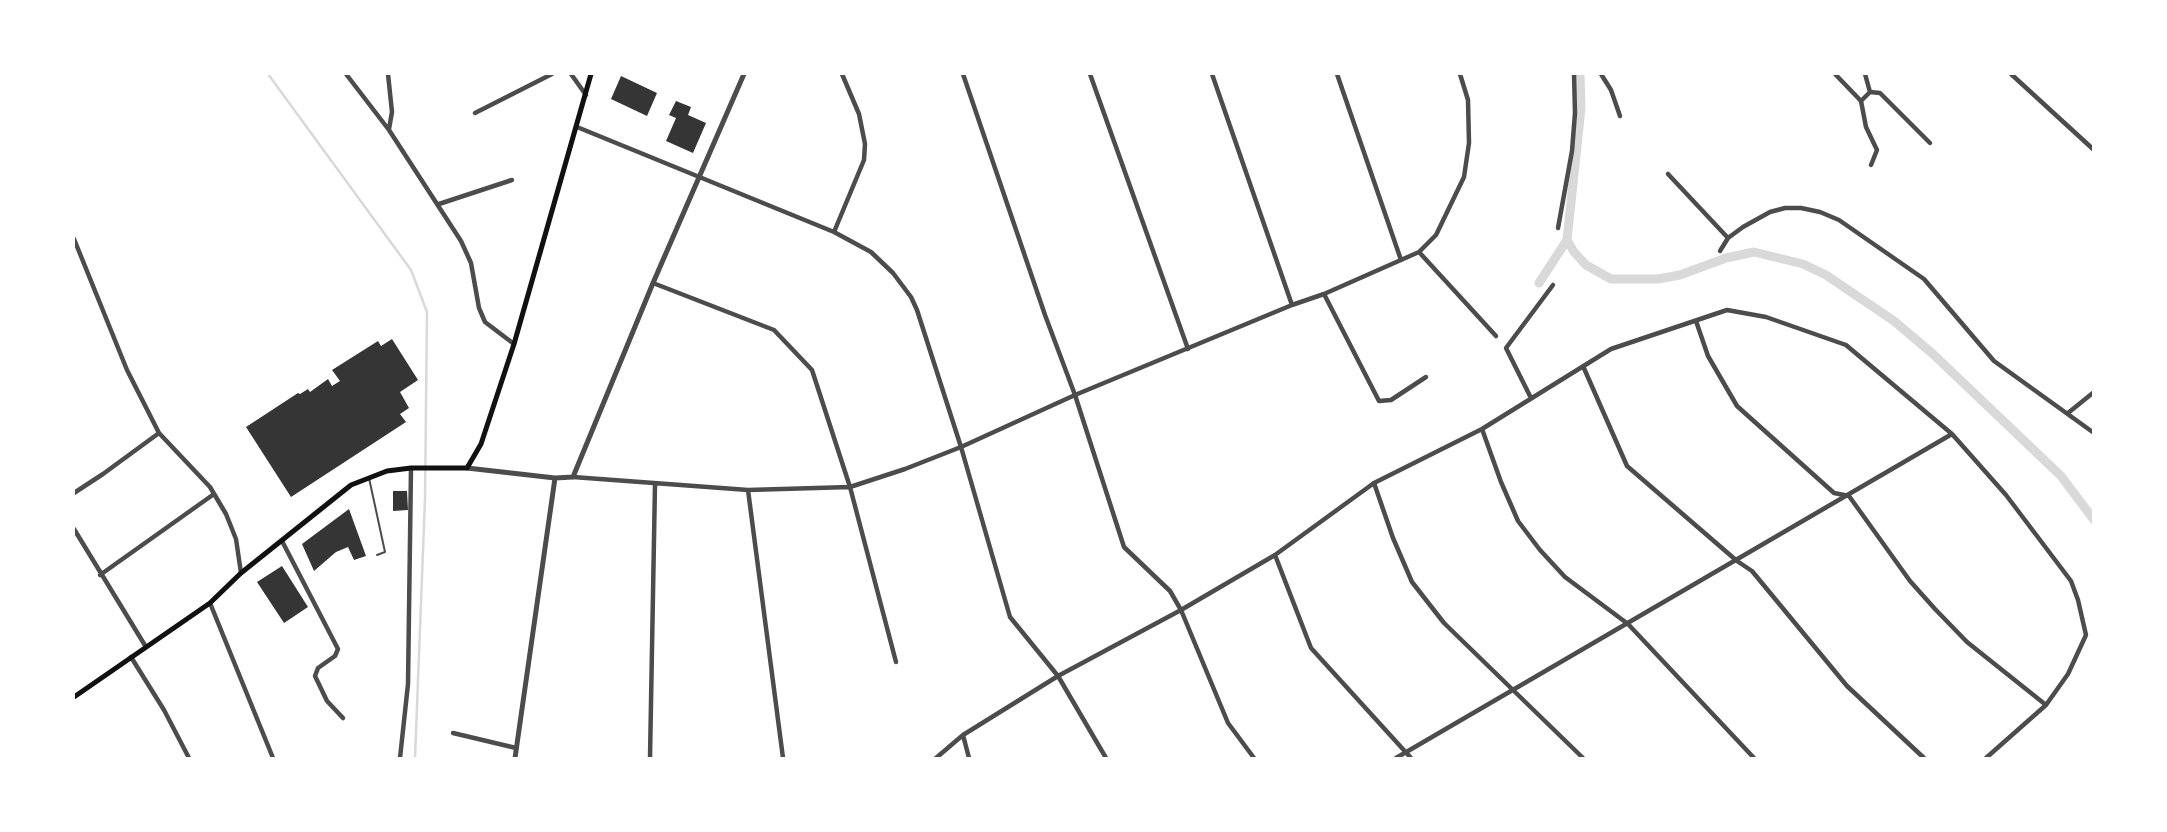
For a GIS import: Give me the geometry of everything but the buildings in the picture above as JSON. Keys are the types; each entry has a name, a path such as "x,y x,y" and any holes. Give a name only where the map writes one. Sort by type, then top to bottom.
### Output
{"main road":[{"path":"74,696 209,603 241,573 351,485 387,471 467,468 481,444 514,344 591,74"}],"street":[{"path":"346,74 389,130 461,242 471,263 479,308 485,322 514,344"},
{"path":"388,74 392,112 389,130"},
{"path":"475,113 552,74"},
{"path":"571,74 586,95"},
{"path":"573,477 653,283 744,74"},
{"path":"834,232 864,160 865,144 859,114 842,74"},
{"path":"963,74 1124,547 1170,591 1181,610 1228,723 1254,758"},
{"path":"1090,74 1188,349"},
{"path":"1212,74 1292,305"},
{"path":"1337,74 1401,260"},
{"path":"467,468 555,478 573,477 748,490 850,487 961,447 1074,395 1324,294 1419,252 1436,236 1464,177 1469,144 1468,100 1460,74"},
{"path":"1558,228 1572,151 1574,74"},
{"path":"1601,74 1611,90 1620,116"},
{"path":"1835,74 1861,101 1866,127 1877,150 1871,165"},
{"path":"1866,74 1870,92"},
{"path":"2011,74 2094,150"},
{"path":"1861,101 1870,92"},
{"path":"1870,92 1880,93 1930,143"},
{"path":"577,127 834,232 871,252 893,273 911,297 961,447 1010,617 1058,676 1106,758"},
{"path":"1668,174 1728,238"},
{"path":"439,204 512,180"},
{"path":"1720,251 1728,238 1770,212 1785,208 1820,212 1839,220 1924,279 1994,361 2094,433"},
{"path":"74,239 127,370 159,433 215,494 236,539 241,573"},
{"path":"1419,252 1496,336"},
{"path":"653,283 774,330 812,370 850,487 896,662"},
{"path":"1531,398 1506,348 1553,285"},
{"path":"1324,294 1379,401 1391,400 1426,377"},
{"path":"936,758 963,735 1058,676 1276,555 1374,483 1482,429 1611,349 1727,310 1766,317 1846,345 1952,434 2006,495 2071,581 2086,635 2068,674 2046,705 1986,758"},
{"path":"1696,321 1708,356 1737,406 1834,493 1849,496 1910,581 1935,609 1967,642 2046,705"},
{"path":"1584,366 1627,466 1752,571 1847,686 1924,758"},
{"path":"2068,413 2094,392"},
{"path":"1482,429 1518,521 1565,577 1628,624 1754,758"},
{"path":"74,493 159,433"},
{"path":"1396,758 1952,434"},
{"path":"400,758 408,684 412,469"},
{"path":"514,758 555,478"},
{"path":"1374,483 1412,582 1444,623 1583,758"},
{"path":"650,758 655,484"},
{"path":"748,490 783,758"},
{"path":"100,575 215,494"},
{"path":"74,529 146,647"},
{"path":"282,541 337,646 337,653 318,668 315,676 327,701 343,718"},
{"path":"1276,555 1311,649 1411,758"},
{"path":"209,603 274,758"},
{"path":"2086,635 2094,637"},
{"path":"131,657 164,710 189,758"},
{"path":"453,733 516,748"},
{"path":"963,735 969,758"}],"lane":[{"path":"369,477 385,552 377,555"}],"waterway":[{"path":"268,74 411,270 427,312 425,499 415,758"},
{"path":"1539,283 1567,240 1581,108 1580,74"},
{"path":"1567,240 1586,265 1611,279 1658,279 1680,275 1726,258 1754,252 1803,264 1826,275 1894,321 1933,354 2061,476 2094,520"}]}
